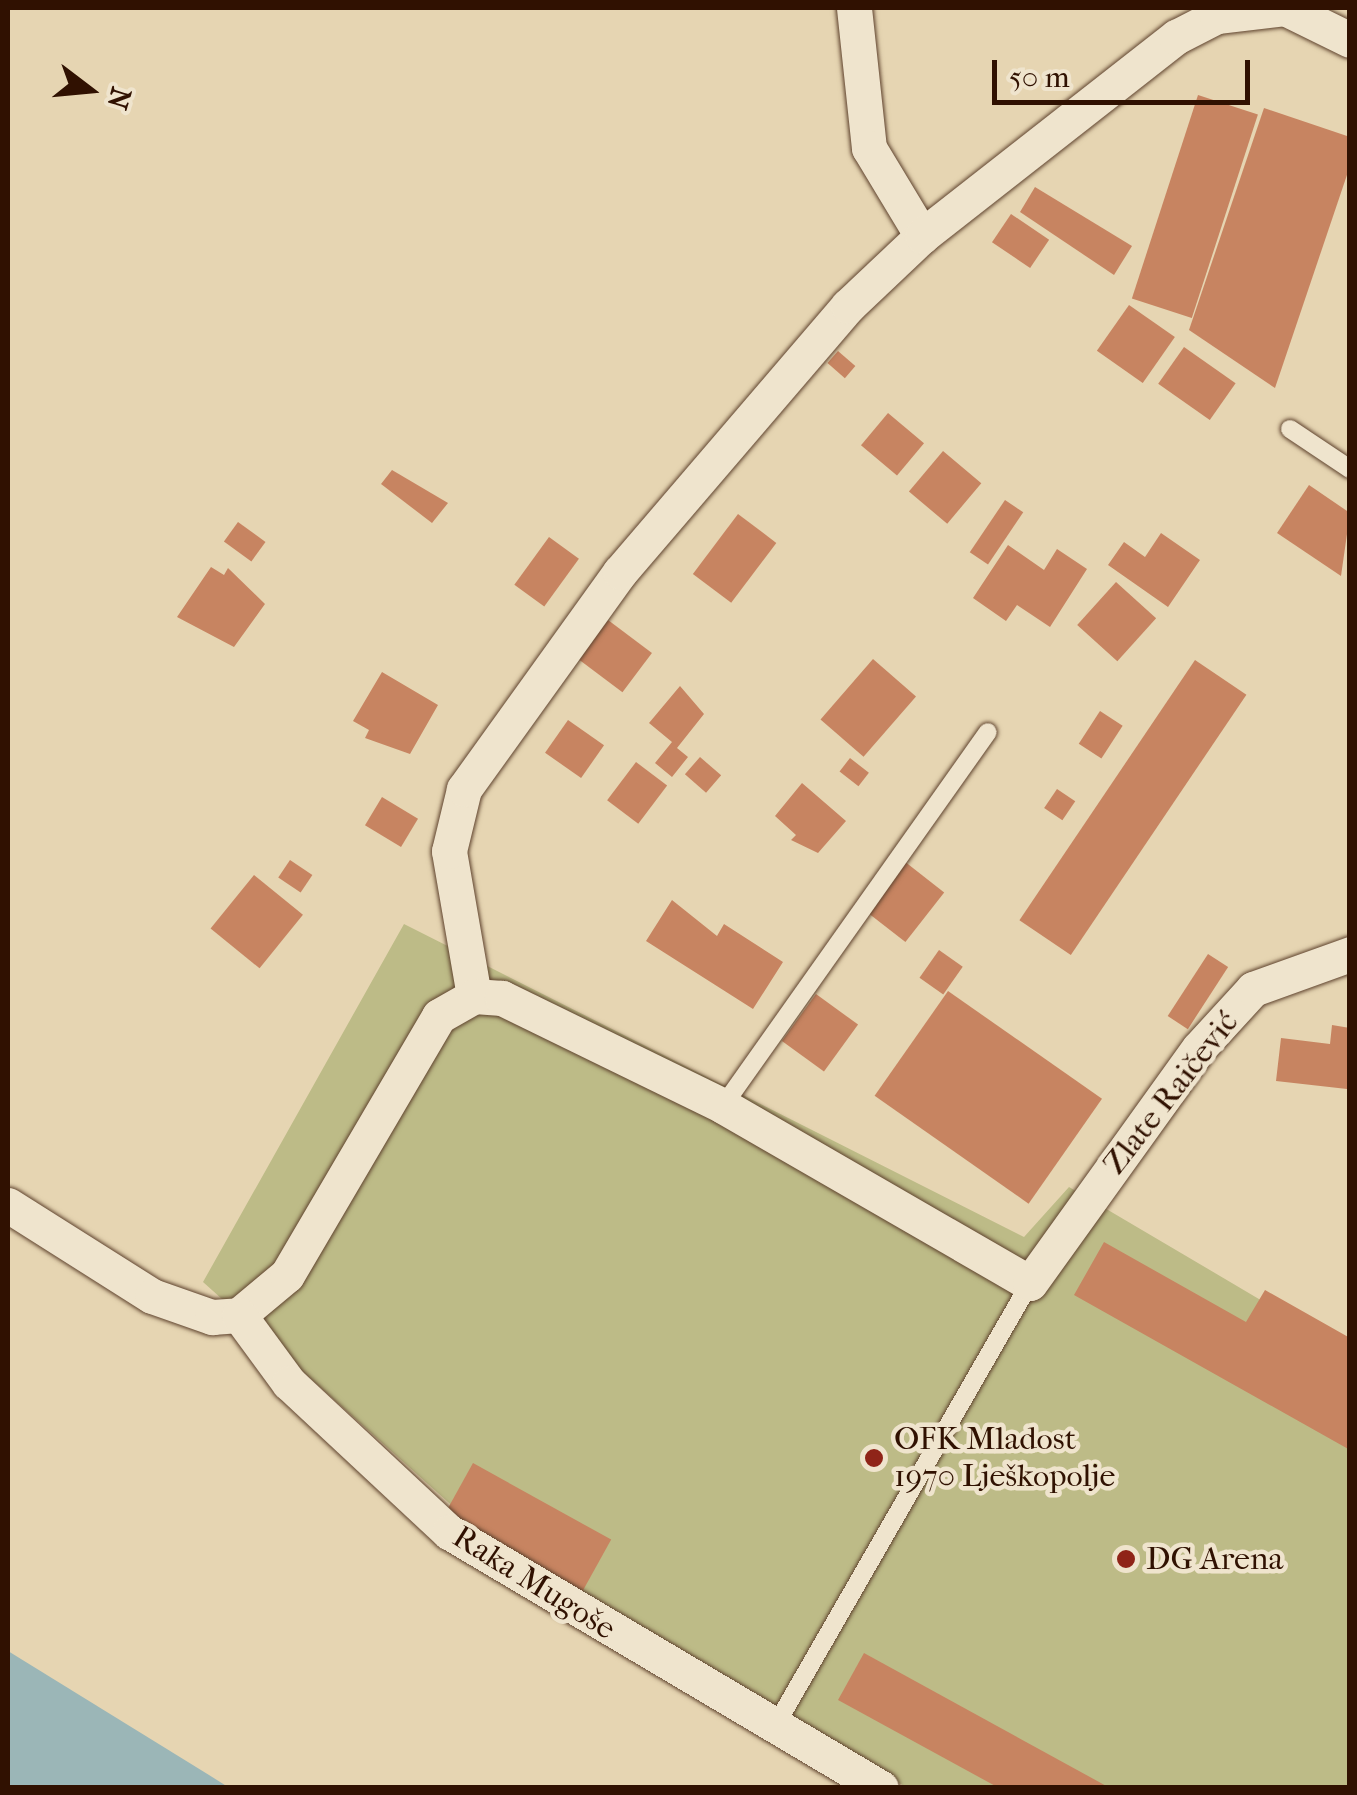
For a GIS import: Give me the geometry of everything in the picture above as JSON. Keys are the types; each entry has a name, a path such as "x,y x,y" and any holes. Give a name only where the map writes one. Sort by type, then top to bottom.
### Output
{"street":[{"path":"854,8 869,148 922,236"},
{"path":"474,996 450,824 492,740 696,483 848,306 922,236 1176,37 1217,16 1285,8 1350,40"},
{"name":"Zlate Raičević","path":"1030,1283 1199,1048 1253,989 1350,954"},
{"path":"8,1205 152,1296 212,1318 238,1315 286,1275 413,1048 439,1016 474,996 530,1006 723,1106 1030,1283"},
{"name":"Raka Mugoše","path":"238,1315 289,1383 449,1532 881,1788"}],"lane":[{"path":"1290,429 1350,469"},
{"path":"723,1106 988,732"},
{"path":"777,1723 1030,1283"}],"shaded area":[{"name":"OFK Mladost 1970 Lješkopolje","path":"404,924 1024,1237 1069,1187 1349,1352 1349,1787 906,1787 517,1564 203,1282"}],"water":[{"path":"8,1651 209,1775 228,1787 8,1787"}],"building":[{"path":"1198,95 1258,114 1192,318 1132,299"},
{"path":"1264,108 1350,137 1350,166 1275,388 1189,330"},
{"path":"1035,187 1132,246 1114,275 1020,212"},
{"path":"1011,214 1049,240 1030,268 992,242"},
{"path":"1129,305 1175,337 1143,383 1097,351"},
{"path":"1184,347 1236,383 1210,420 1158,384"},
{"path":"838,351 855,366 845,378 828,363"},
{"path":"888,413 924,443 897,475 861,445"},
{"path":"943,451 981,483 947,524 909,492"},
{"path":"392,470 448,503 432,523 381,484"},
{"path":"1309,485 1350,513 1341,576 1277,533"},
{"path":"1005,500 1023,512 988,565 970,552"},
{"path":"738,514 776,543 731,603 693,574"},
{"path":"238,522 266,542 251,561 224,541"},
{"path":"1161,533 1200,560 1168,607 1108,565 1124,542 1145,557"},
{"path":"549,537 579,559 544,606 514,585"},
{"path":"1008,545 1044,570 1057,549 1087,569 1050,627 1017,605 1006,621 973,598"},
{"path":"211,567 224,575 228,568 265,604 234,647 177,617"},
{"path":"1116,582 1156,618 1117,661 1077,625"},
{"path":"608,620 652,653 622,692 579,659"},
{"path":"873,659 916,696 864,757 821,719"},
{"path":"1195,660 1246,695 1071,955 1019,920"},
{"path":"382,672 438,705 410,754 365,738 369,730 353,721"},
{"path":"680,686 704,714 677,748 688,757 672,777 655,763 672,742 649,723"},
{"path":"1100,711 1123,726 1101,758 1079,744"},
{"path":"568,720 604,745 581,778 545,753"},
{"path":"700,757 721,775 706,793 685,774"},
{"path":"850,758 869,773 858,786 840,771"},
{"path":"636,762 667,785 638,824 607,800"},
{"path":"802,783 846,821 818,853 791,840 796,835 775,816"},
{"path":"1057,789 1075,801 1062,820 1044,808"},
{"path":"382,797 418,819 401,847 365,825"},
{"path":"290,860 312,875 301,893 278,877"},
{"path":"904,861 944,892 905,942 865,911"},
{"path":"254,875 303,915 260,968 211,929"},
{"path":"672,900 717,936 724,924 783,962 753,1009 646,941"},
{"path":"939,950 963,967 943,994 919,978"},
{"path":"1208,954 1228,967 1188,1029 1168,1016"},
{"path":"948,991 1102,1099 1029,1204 875,1096"},
{"path":"816,994 858,1025 824,1071 782,1041"},
{"path":"1332,1025 1350,1028 1347,1089 1276,1081 1281,1038 1330,1044"},
{"path":"1104,1242 1246,1322 1265,1290 1350,1338 1350,1450 1074,1295"},
{"path":"473,1463 611,1540 582,1592 444,1515"},
{"path":"864,1653 1110,1788 999,1788 838,1700"}],"place":[{"name":"OFK Mladost 1970 Lješkopolje","path":"874,1458"},
{"name":"DG Arena","path":"1126,1559"}]}
